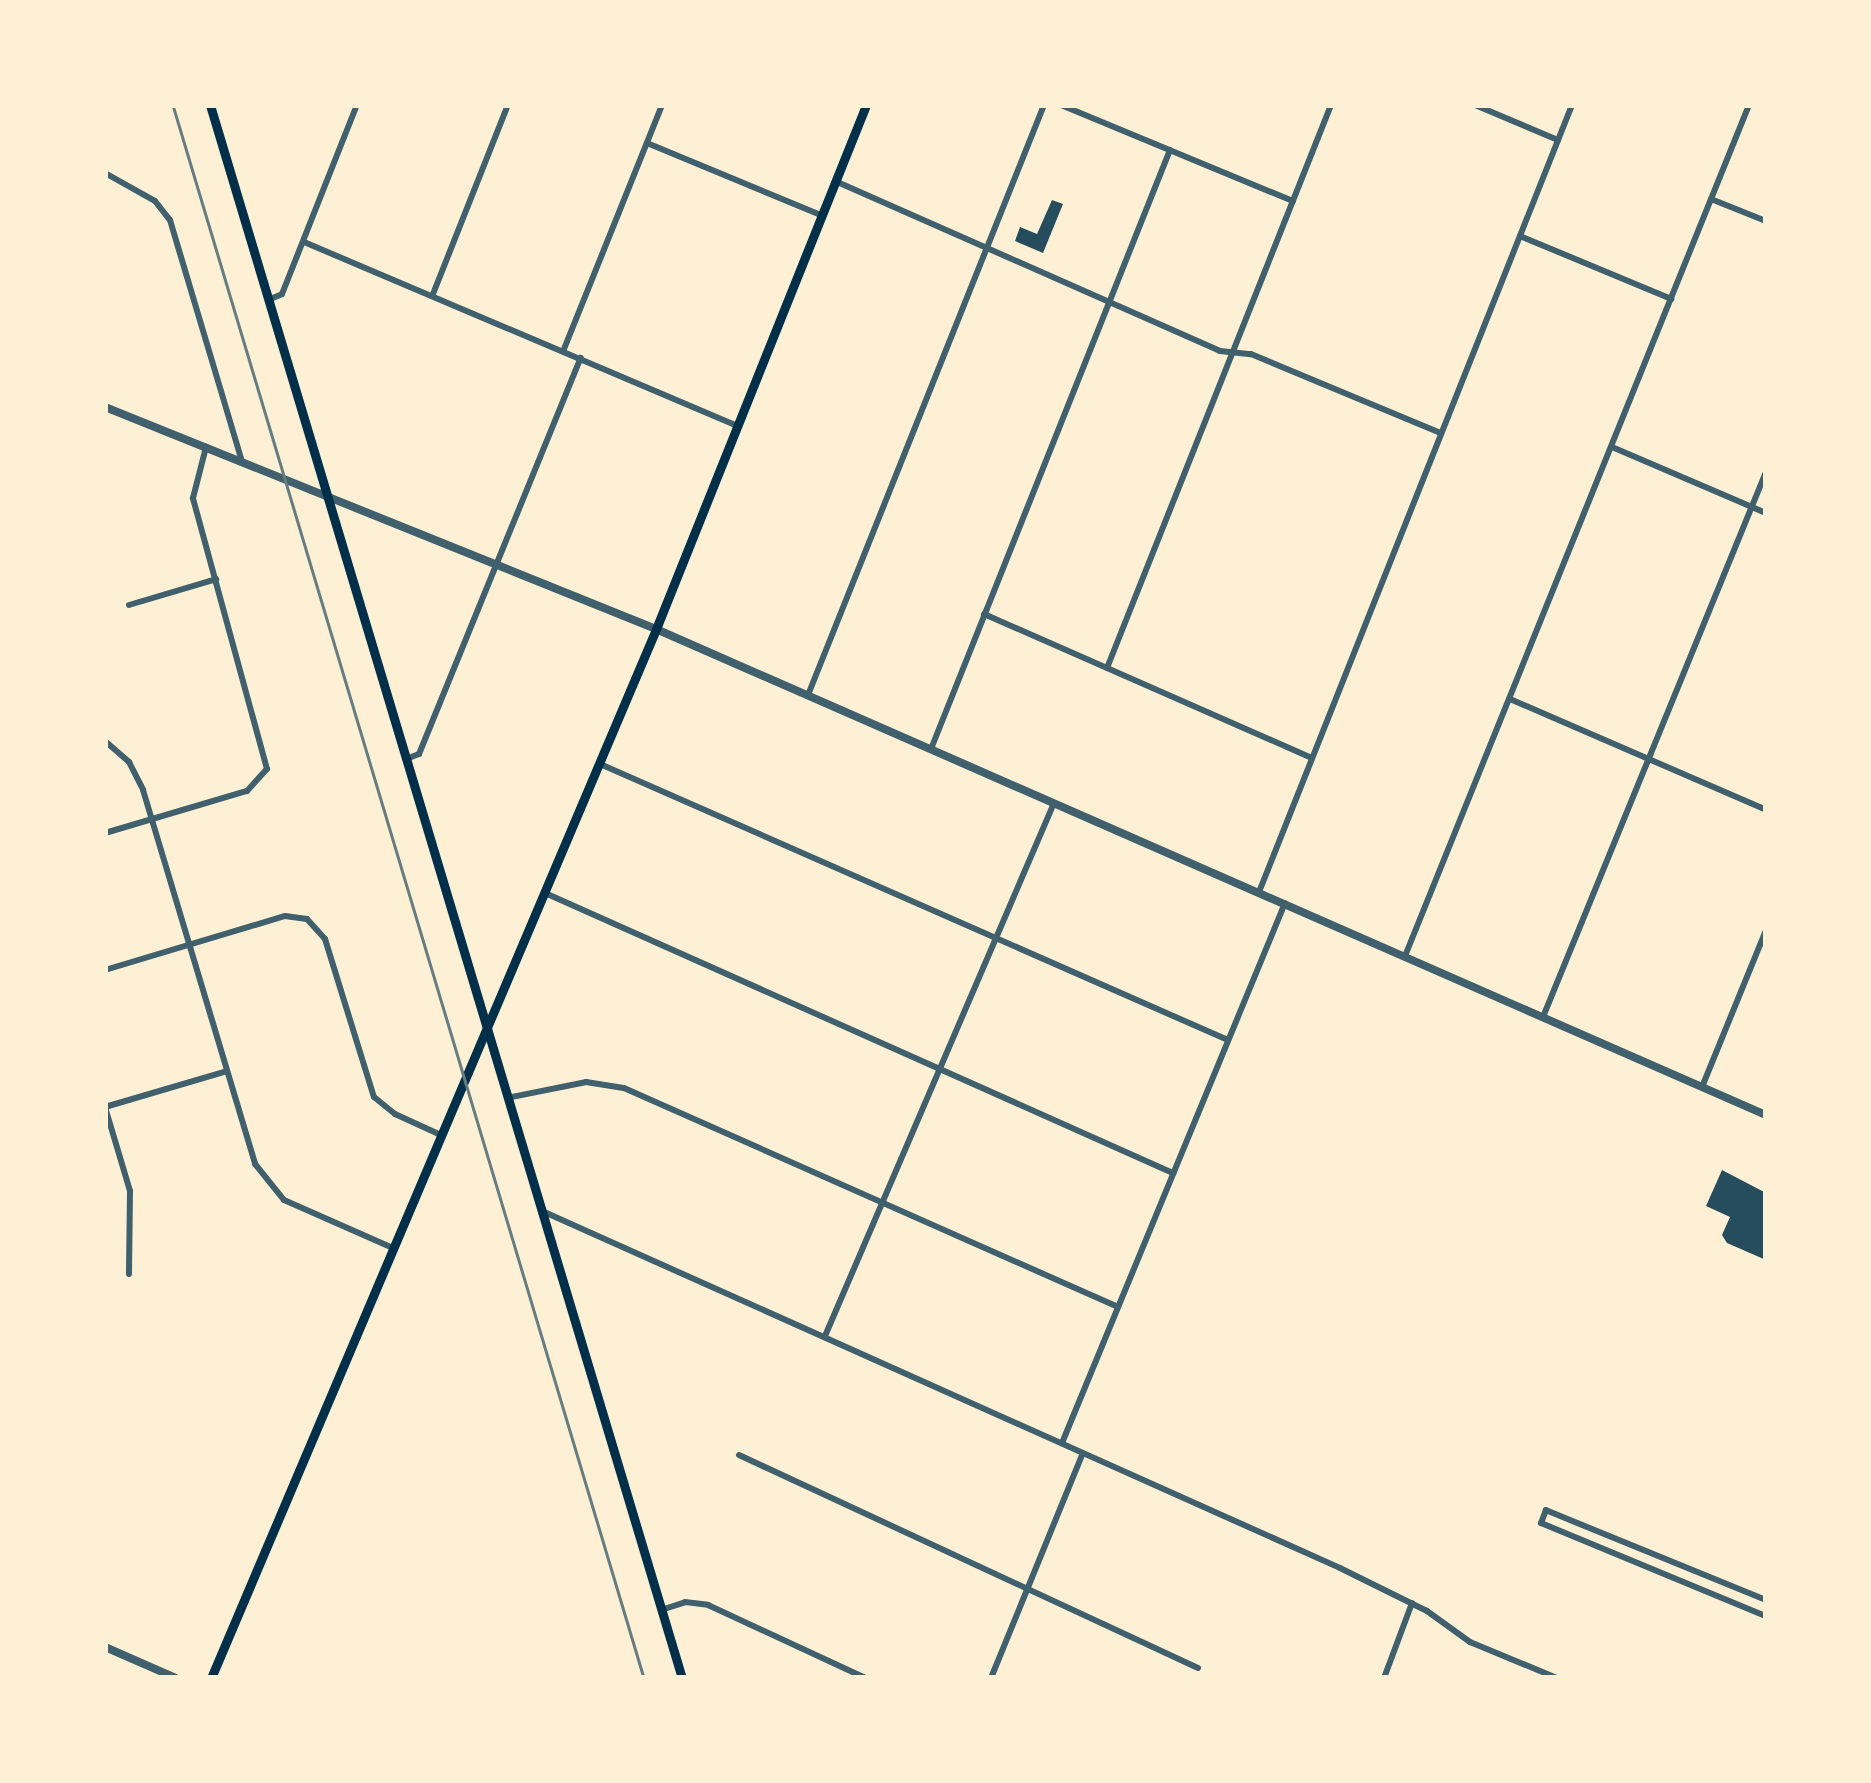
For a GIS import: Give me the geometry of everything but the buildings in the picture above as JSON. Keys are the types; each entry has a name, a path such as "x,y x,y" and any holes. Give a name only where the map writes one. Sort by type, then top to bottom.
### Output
{"main road":[{"path":"210,105 682,1678"},
{"path":"211,1678 600,764 866,105"}],"street":[{"path":"268,300 282,294 357,105"},
{"path":"432,294 508,105"},
{"path":"564,349 662,105"},
{"path":"808,695 1044,105"},
{"path":"1060,105 1292,201"},
{"path":"1106,668 1330,105"},
{"path":"1474,105 1558,140"},
{"path":"1259,892 1572,105"},
{"path":"1405,956 1749,105"},
{"path":"647,142 822,215"},
{"path":"931,749 1170,150"},
{"path":"105,172 155,202 170,220 242,462"},
{"path":"835,181 1108,302 1441,434"},
{"path":"1711,199 1766,221"},
{"path":"1520,236 1671,300"},
{"path":"304,242 738,426"},
{"path":"406,759 419,754 581,358"},
{"path":"105,406 656,629 1766,1115"},
{"path":"1612,446 1766,513"},
{"path":"105,833 247,792 268,769 193,498 206,447"},
{"path":"1542,1017 1766,472"},
{"path":"129,604 216,579"},
{"path":"984,614 1312,758"},
{"path":"1510,699 1766,810"},
{"path":"105,741 137,775 255,1164 273,1192 393,1248"},
{"path":"600,764 1228,1040"},
{"path":"825,1336 1054,803"},
{"path":"545,893 1173,1174"},
{"path":"1062,1443 1284,903"},
{"path":"105,970 285,916 311,921 325,940 374,1097 394,1114 441,1135"},
{"path":"1702,1087 1766,930"},
{"path":"129,1274 130,1191 105,1106 227,1071"},
{"path":"508,1098 586,1082 624,1088 1118,1307"},
{"path":"541,1210 1412,1603 1470,1642 1537,1674 1557,1678"},
{"path":"990,1678 1083,1453"},
{"path":"738,1454 1198,1668"},
{"path":"1766,1600 1546,1510 1541,1524 1766,1616"},
{"path":"661,1610 685,1602 708,1605 865,1678"},
{"path":"1384,1678 1412,1603"},
{"path":"105,1647 176,1678"}],"railway":[{"path":"173,105 644,1678"}]}
